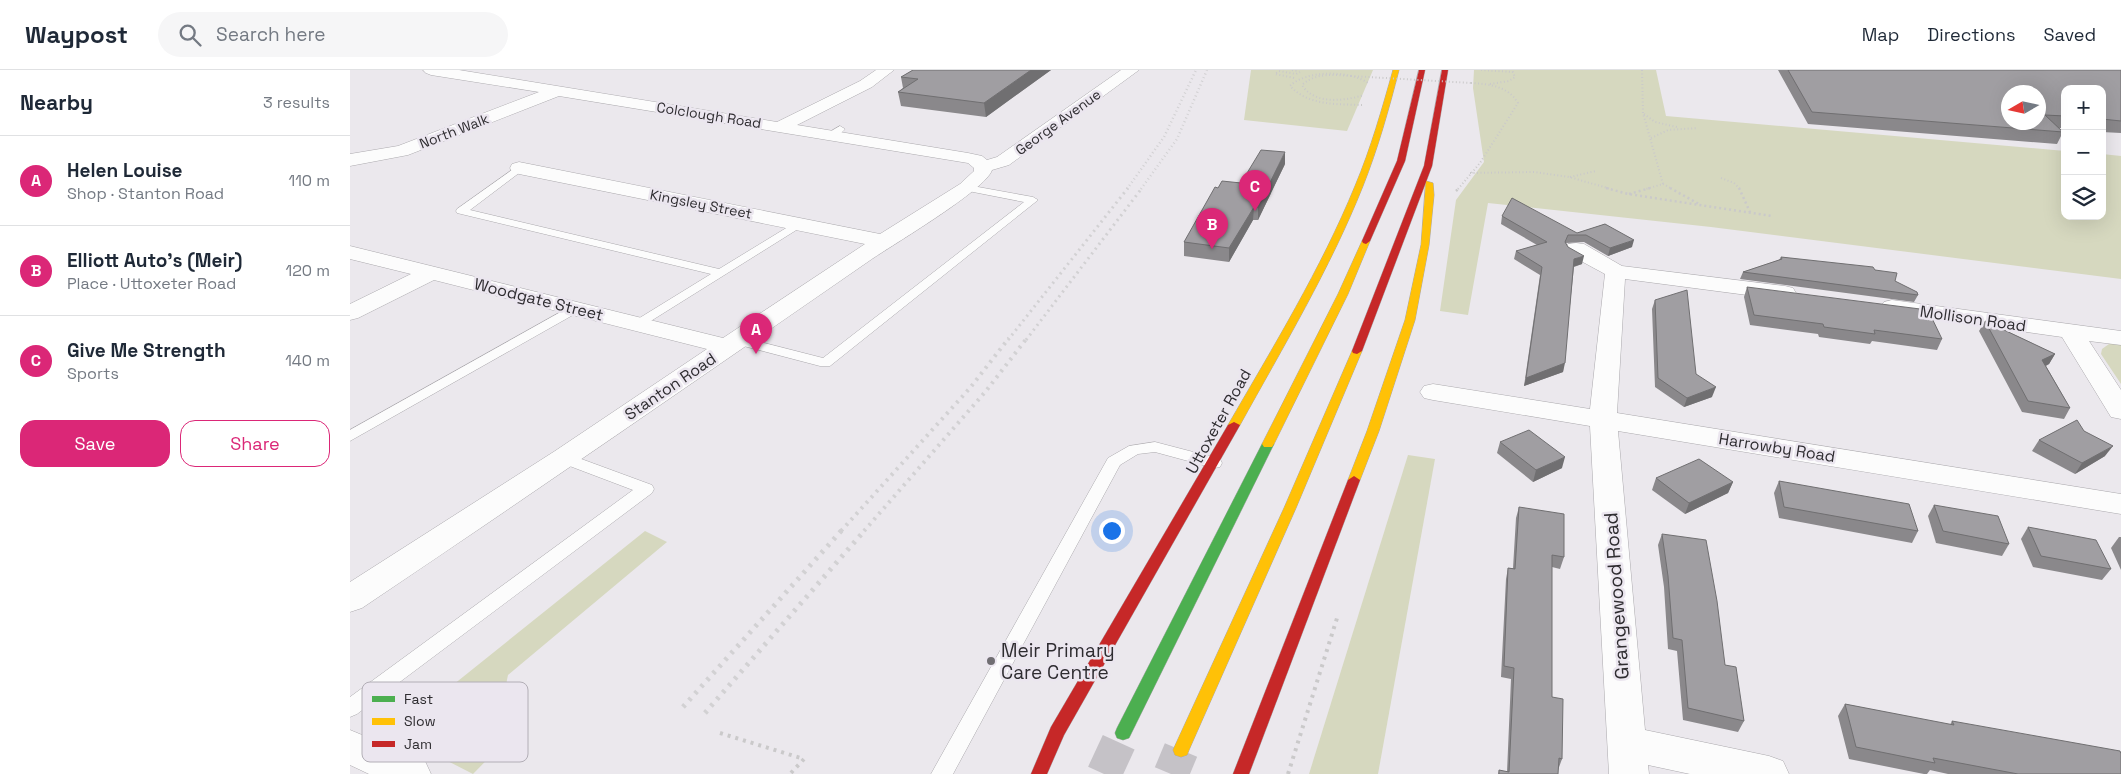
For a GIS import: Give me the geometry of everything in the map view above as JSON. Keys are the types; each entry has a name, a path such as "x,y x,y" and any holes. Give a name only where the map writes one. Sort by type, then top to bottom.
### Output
{"highway":[{"name":"Uttoxeter Road","path":"1039,774 1057,732 1214,463 1302,305 1337,236 1381,132 1396,70"},
{"path":"1123,733 1343,294 1401,161 1422,70"},
{"path":"1181,750 1294,499 1349,371 1428,166 1445,70"},
{"path":"1241,774 1373,431 1410,320 1427,228 1430,195 1428,166"}],"street":[{"name":"Colclough Road","path":"431,70 555,92 782,126 835,132 968,158 976,160 983,167"},
{"path":"782,126 866,84 886,70"},
{"name":"George Avenue","path":"983,167 1003,161 1131,70"},
{"path":"1389,70 1396,70"},
{"name":"North Walk","path":"350,160 402,151 555,92"},
{"path":"350,171 402,151"},
{"name":"Stanton Road","path":"350,599 565,458 883,241 967,188 983,172 983,167"},
{"name":"Kingsley Street","path":"519,168 883,241"},
{"path":"1576,248 1618,273 1627,272 1804,295"},
{"name":"Woodgate Street","path":"353,254 638,324 732,344"},
{"path":"350,313 431,273"},
{"path":"1603,418 1614,277 1618,273"},
{"name":"Mollison Road","path":"1873,305 2121,338"},
{"path":"2070,331 2121,411"},
{"name":"Harrowby Road","path":"1433,392 1603,418 2121,504"},
{"name":"Grangewood Road","path":"1603,418 1628,759"},
{"path":"350,747 362,752"},
{"path":"1628,759 1769,774"},
{"path":"384,762 411,774"}],"lane":[{"path":"519,168 461,212 721,273"},
{"path":"732,344 825,363 1033,200 967,188"},
{"path":"638,324 800,224"},
{"path":"350,436 575,308"},
{"path":"942,774 1114,462 1134,449 1155,447 1214,463"},
{"path":"385,682 646,489 565,458"},
{"path":"350,708 362,699"}],"path":[{"path":"1292,70 1300,72 1296,74 1279,71 1275,74 1295,78 1308,74 1341,72 1360,77 1369,85"},
{"path":"1368,92 1363,96 1354,98 1333,99 1306,93 1302,85 1310,78 1333,75 1488,84 1510,81 1515,77 1512,71 1481,70"},
{"path":"1642,70 1643,113 1663,184"},
{"path":"1295,78 1290,86 1296,94 1307,99 1327,103 1387,107"},
{"path":"1451,197 1480,163 1518,103 1515,96 1508,91 1488,84"},
{"path":"1643,113 1655,122 1680,128"},
{"path":"1651,138 1663,130 1698,128"},
{"path":"1569,177 1596,171"},
{"path":"1470,173 1534,172 1569,177 1628,194 1772,216"},
{"path":"1721,178 1732,181 1742,188 1750,212"},
{"path":"1628,194 1663,184 1701,205"},
{"path":"720,733 804,759 790,774"}],"green space":[{"path":"1251,70 1373,70 1347,131 1244,120"},
{"path":"1474,70 1656,70 1666,116 2061,151 2061,220 2106,220 2106,154 2121,156 2121,279 1711,227 1488,203 1468,315 1440,311 1456,200 1484,162 1473,88"},
{"path":"2109,344 2121,344 2121,384 2101,354 2102,349"},
{"path":"1408,455 1435,459 1378,774 1309,774"},
{"path":"645,531 667,542 508,675 507,682 457,682"},
{"path":"450,762 485,762 473,774"}],"building":[{"path":"913,70 1031,70 984,103 898,92 918,79 901,77"},
{"path":"1788,70 2121,70 2121,121 2106,119 2106,85 2061,85 2061,116 2046,115 2046,85 2001,85 2001,127 1812,112"},
{"path":"2046,116 2061,132 2038,130 2046,130"},
{"path":"1261,150 1285,152 1258,207 1254,207 1229,248 1184,242 1215,187 1218,188 1222,181 1241,183"},
{"path":"1512,198 1577,233 1605,224 1634,240 1610,248 1586,235 1568,235 1565,242 1568,247 1584,256 1574,259 1565,363 1526,378 1542,267 1516,251 1547,242 1502,216"},
{"path":"1781,257 1873,267 1875,270 1897,273 1895,281 1917,292 1918,295 1743,272 1782,259"},
{"path":"1747,287 1928,310 1942,339 1874,330 1875,334 1824,327 1823,324 1754,315"},
{"path":"1687,290 1696,374 1716,387 1687,398 1658,378 1655,300"},
{"path":"1985,321 2055,354 2042,360 2070,408 2028,401"},
{"path":"2077,420 2084,431 2113,446 2082,463 2039,440"},
{"path":"1529,430 1565,457 1536,470 1500,442"},
{"path":"1699,459 1733,482 1689,503 1656,478"},
{"path":"1779,481 1909,504 1918,531 1784,507"},
{"path":"1934,505 1998,516 2009,544 1943,531"},
{"path":"1519,507 1564,514 1564,557 1552,555 1552,697 1563,699 1562,759 1559,758 1558,774 1499,774 1499,770 1509,772 1514,668 1504,666 1508,568 1515,569"},
{"path":"2028,527 2096,540 2111,569 2041,556"},
{"path":"1662,534 1706,540 1717,601 1725,665 1736,667 1744,721 1688,708 1682,640 1673,638 1668,576"},
{"path":"1845,704 1954,725 1952,721 2120,751 2121,774 2018,774 1933,758 1935,763 1856,747"}],"tunnel":[{"path":"1104,774 1123,733"},
{"path":"1171,774 1181,750"}],"railway":[{"path":"1127,189 1164,137 1196,70"},
{"path":"1141,189 1177,139 1207,70"},
{"path":"1008,340 1128,188"},
{"path":"1026,340 1142,188"},
{"path":"841,531 970,388 1009,338"},
{"path":"864,531 986,391 1027,338"},
{"path":"683,707 842,530"},
{"path":"705,713 865,530"}],"traffic: fast":[{"path":"1123,733 1268,444"}],"traffic: slow":[{"path":"1234,425 1310,290 1344,221 1373,150 1396,70"},
{"path":"1354,480 1373,431 1410,320 1425,245 1430,195 1429,183"},
{"path":"1268,444 1343,294 1366,241"},
{"path":"1181,750 1290,508 1357,351"}],"traffic: jam":[{"path":"1366,241 1401,161 1422,70"},
{"path":"1357,351 1428,166 1445,70"},
{"path":"1039,774 1057,732 1234,425"},
{"path":"1241,774 1354,480"}],"place":[{"name":"Give Me Strength","path":"1255,211"},
{"name":"Elliott Auto's (Meir)","path":"1212,249"},
{"name":"Helen Louise","path":"756,354"},
{"name":"Meir Primary Care Centre","path":"991,661"}]}
